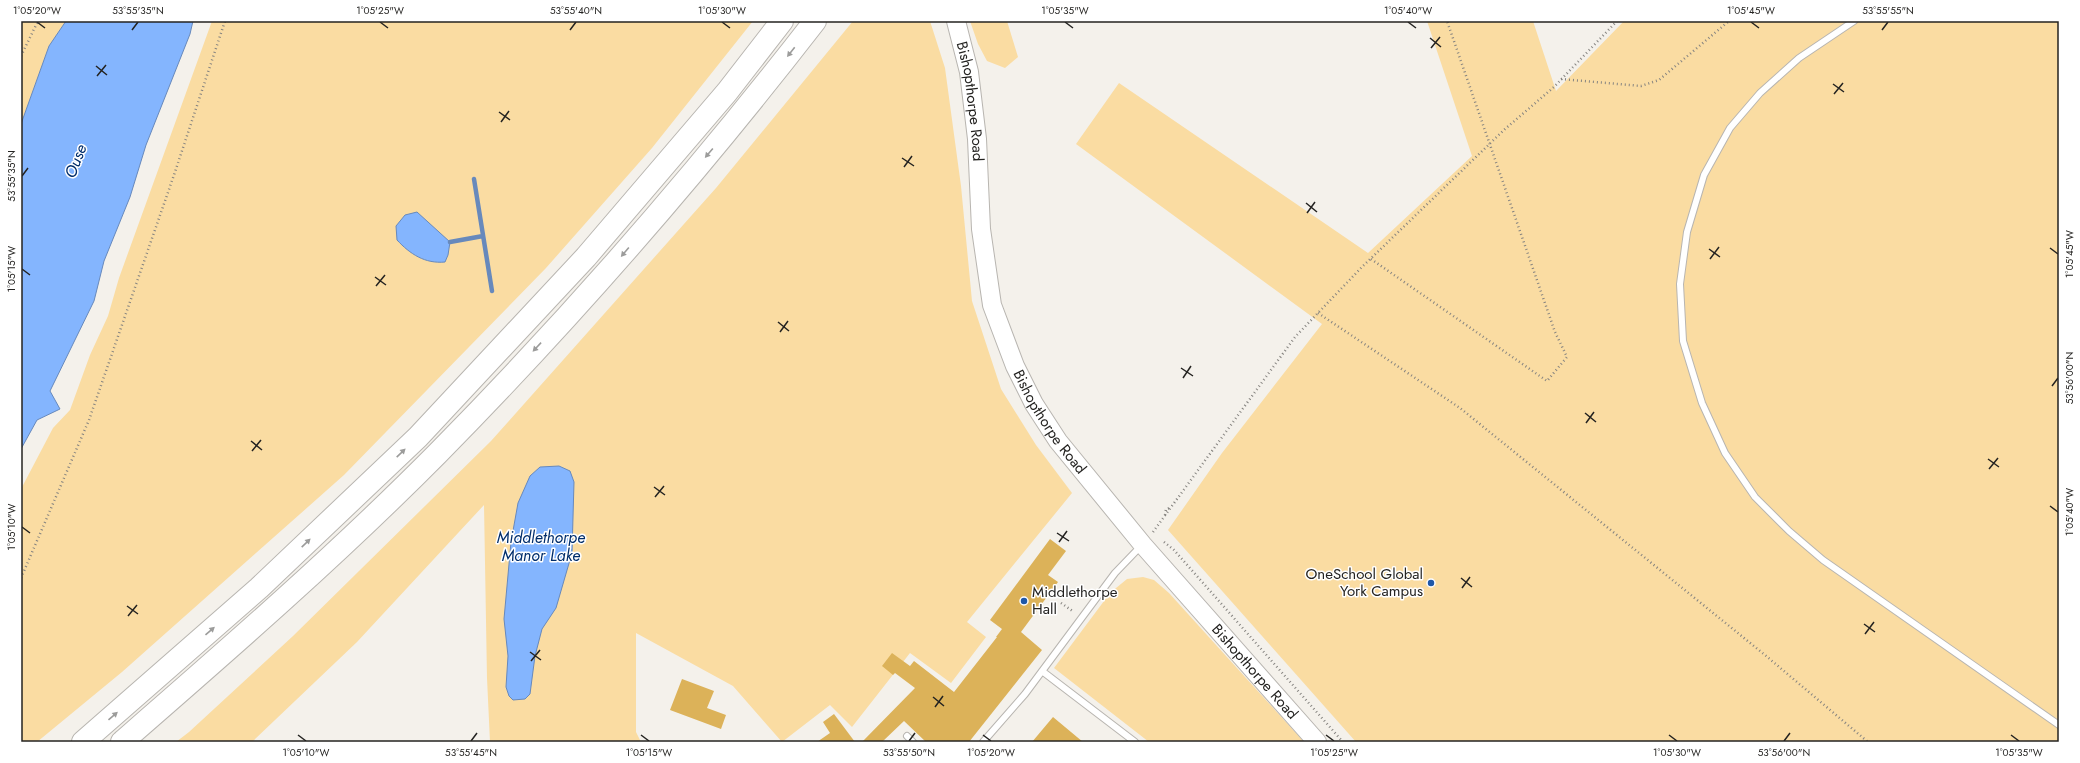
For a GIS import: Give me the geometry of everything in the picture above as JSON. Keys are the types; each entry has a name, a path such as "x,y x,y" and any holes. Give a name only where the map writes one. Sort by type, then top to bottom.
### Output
{"highway":[{"path":"83,742 258,588 418,437 586,257 727,92 782,21"},
{"path":"122,742 276,608 437,453 608,272 749,106 815,21"}],"street":[{"name":"Bishopthorpe Road","path":"956,21 969,72 977,139 981,229 992,305 1015,366 1034,404 1058,441 1150,541 1317,742"}],"lane":[{"path":"1854,21 1799,58 1760,93 1730,128 1704,175 1687,232 1680,284 1683,341 1702,403 1725,453 1755,497 1789,531 1823,560 2059,725"},
{"path":"983,742 1025,694 1115,574 1150,541"},
{"path":"1042,671 1135,742"},
{"path":"907,736 913,742"}],"path":[{"path":"21,56 38,21"},
{"path":"21,578 89,420 172,183 224,21"},
{"path":"1371,259 1547,381 1567,357 1555,332 1491,144 1447,21"},
{"path":"1150,541 1152,533 1295,337 1371,259 1561,79 1618,21"},
{"path":"1561,79 1642,86 1659,80 1729,21"},
{"path":"1318,313 1472,417 1509,450 1765,655 1868,742"},
{"path":"1163,541 1174,550 1343,742"},
{"path":"1061,603 1082,617"}],"shaded area":[{"path":"21,21 66,21 49,46 21,124"},
{"path":"212,21 753,21 652,148 546,268 344,475 122,672 37,742 21,742 21,489 53,428 70,410 90,355 108,316 119,278"},
{"path":"853,21 930,21 945,68 961,186 972,301 1001,389 1036,445 1072,493 967,622 986,637 951,683 910,653 852,727 830,705 782,742 733,686 636,633 636,732 641,742 490,742 487,678 484,505 357,642 252,742 176,742 189,732 293,636 491,441 716,188"},
{"path":"970,21 1007,21 1018,57 1005,68 987,61 978,44"},
{"path":"1427,21 1533,21 1556,91 1624,21 2059,21 2059,742 1356,742 1168,530 1222,453 1322,324 1076,144 1119,83 1368,253 1472,156"},
{"path":"1143,577 1154,580 1169,593 1304,742 1149,742 1054,668 1110,593 1127,579"}],"water":[{"name":"Ouse","path":"66,21 193,21 190,34 146,145 130,197 104,261 94,301 50,391 60,409 37,420 21,449 21,124 49,46"},
{"path":"417,212 450,242 448,255 445,262 424,260 407,250 397,240 396,226 405,215"},
{"name":"Middlethorpe Manor Lake","path":"559,466 570,471 574,482 572,553 556,608 542,629 535,656 530,694 525,699 513,700 509,696 506,687 508,656 504,619 511,542 518,503 530,476 540,467"}],"building":[{"path":"1050,539 1066,551 1048,575 1058,582 1021,632 1042,650 969,742 926,742 904,721 882,742 862,742 915,688 895,673 893,675 882,666 892,653 910,666 914,661 954,692 1002,629 990,620"},
{"path":"682,679 714,691 707,708 726,715 721,729 670,710"},
{"path":"834,714 855,742 817,742 830,733 823,722"},
{"path":"1053,717 1083,742 1032,742"}],"waterway":[{"path":"474,179 492,291"},
{"path":"450,242 483,236"}],"place":[{"name":"OneSchool Global York Campus","path":"1431,583"},
{"name":"Middlethorpe Hall","path":"1024,601"}]}
